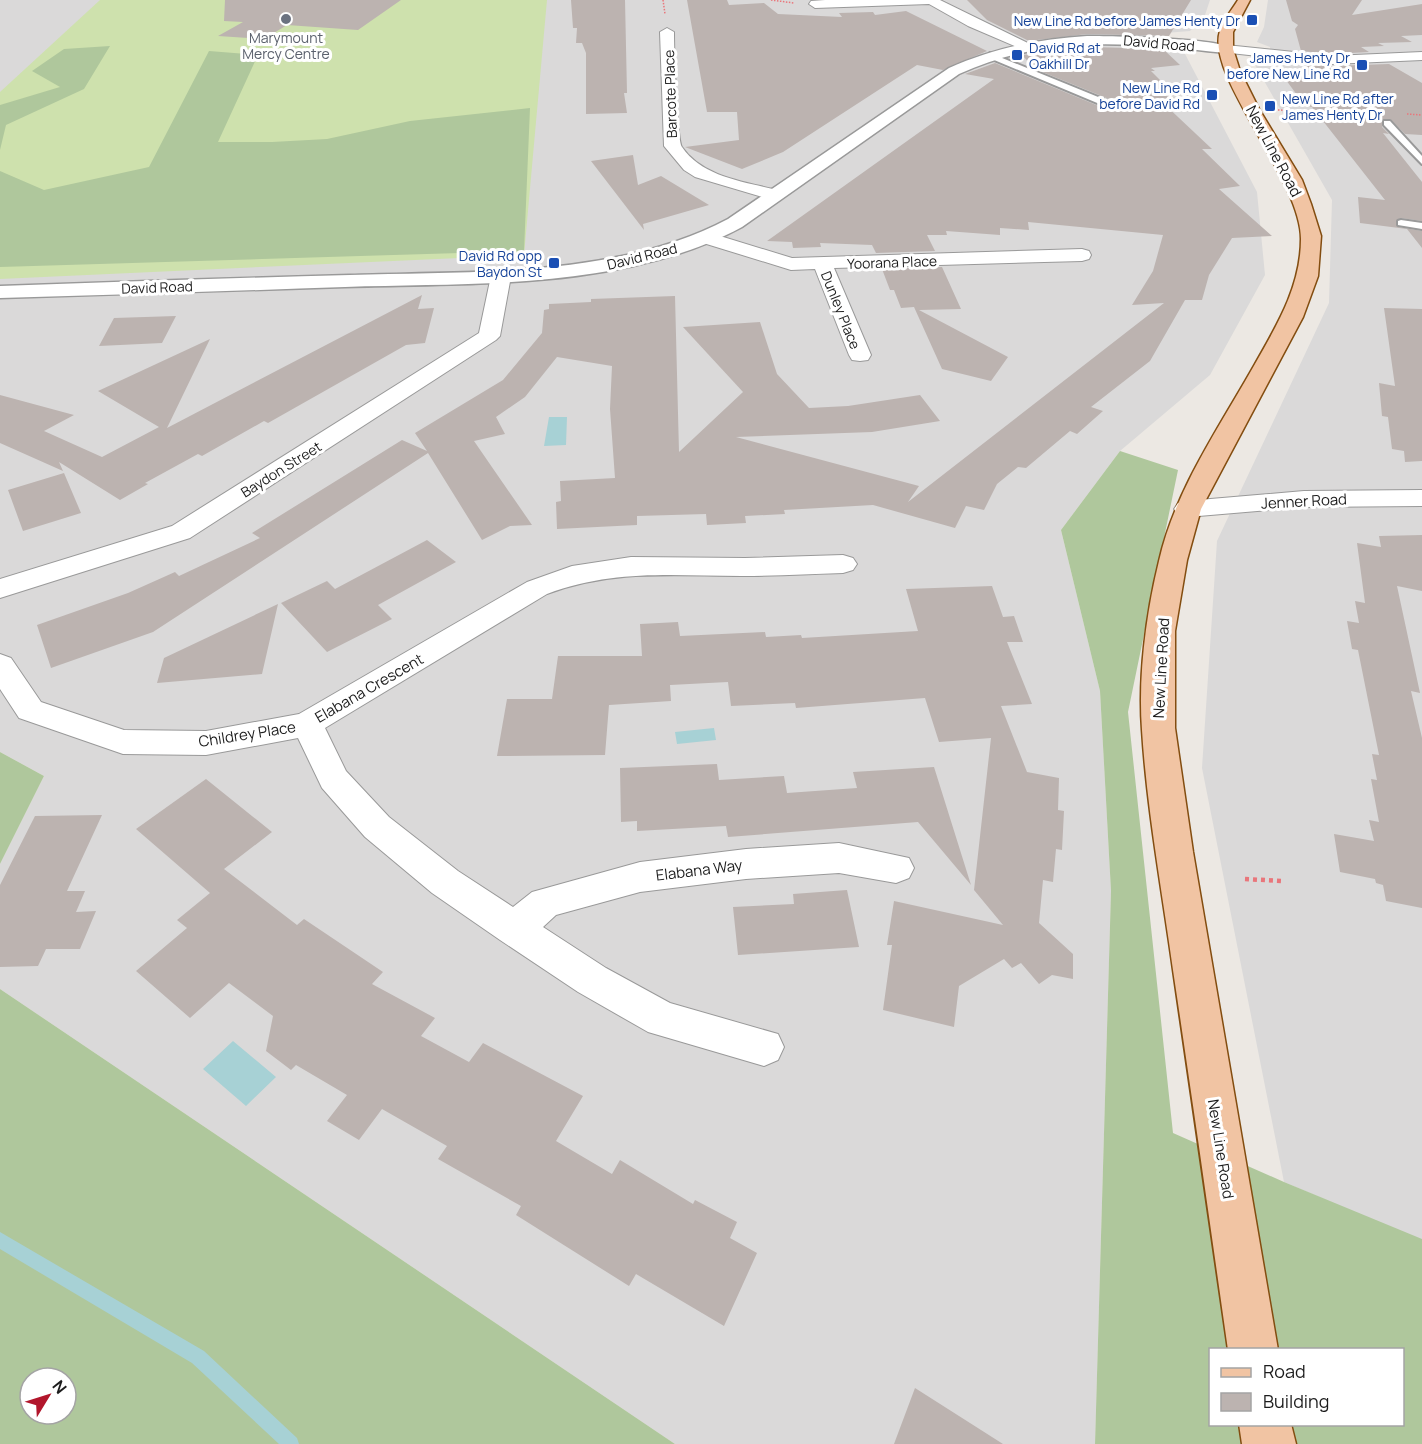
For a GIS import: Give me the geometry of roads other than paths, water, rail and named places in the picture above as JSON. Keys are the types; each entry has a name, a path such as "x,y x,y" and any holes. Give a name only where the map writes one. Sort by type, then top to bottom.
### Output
{"main road":[{"path":"1226,49 1226,32 1244,0"},
{"name":"New Line Road","path":"1226,49 1233,71 1251,109 1293,180 1302,204 1311,236 1308,276 1292,317 1187,509 1173,560 1160,631 1158,728 1175,852 1253,1348"},
{"path":"1265,1426 1269,1444"}],"street":[{"path":"815,4 932,0 973,23 1029,47"},
{"name":"Barcote Place","path":"667,32 672,146 685,161 701,173 775,195"},
{"name":"David Road","path":"0,292 501,276 601,267 707,238 735,223 954,70 990,55 1074,40 1109,39 1226,49"},
{"path":"1226,49 1339,60 1422,56"},
{"name":"Yoorana Place","path":"707,238 791,264 823,265 1082,255"},
{"name":"Dunley Place","path":"823,265 860,355"},
{"name":"Baydon Street","path":"0,589 181,532 489,336 501,276"},
{"name":"Jenner Road","path":"1187,509 1304,500 1422,498"},
{"name":"Elabana Crescent","path":"764,1047 662,1019 592,980 445,882 377,827 334,779 307,724 537,588 572,575 631,566 745,567 843,564"},
{"name":"Childrey Place","path":"0,665 30,710 123,742 206,743 307,724"},
{"name":"Elabana Way","path":"513,929 545,903 640,877 746,864 839,858 896,868"}],"lane":[{"path":"990,55 1105,103"},
{"path":"1387,123 1422,161"},
{"path":"1401,223 1422,226"}],"water":[{"path":"549,417 567,417 566,445 544,446"},
{"path":"714,728 716,740 677,744 675,732"},
{"path":"233,1041 276,1077 246,1106 203,1069"}],"waterway":[{"path":"0,1240 198,1357 291,1444"}],"place":[{"name":"Marymount Mercy Centre","path":"286,19"},
{"name":"New Line Rd before James Henty Dr","path":"1252,20"},
{"name":"David Rd at Oakhill Dr","path":"1017,55"},
{"name":"James Henty Dr before New Line Rd","path":"1362,65"},
{"name":"New Line Rd before David Rd","path":"1212,95"},
{"name":"New Line Rd after James Henty Dr","path":"1270,106"},
{"name":"David Rd opp Baydon St","path":"554,263"}]}
